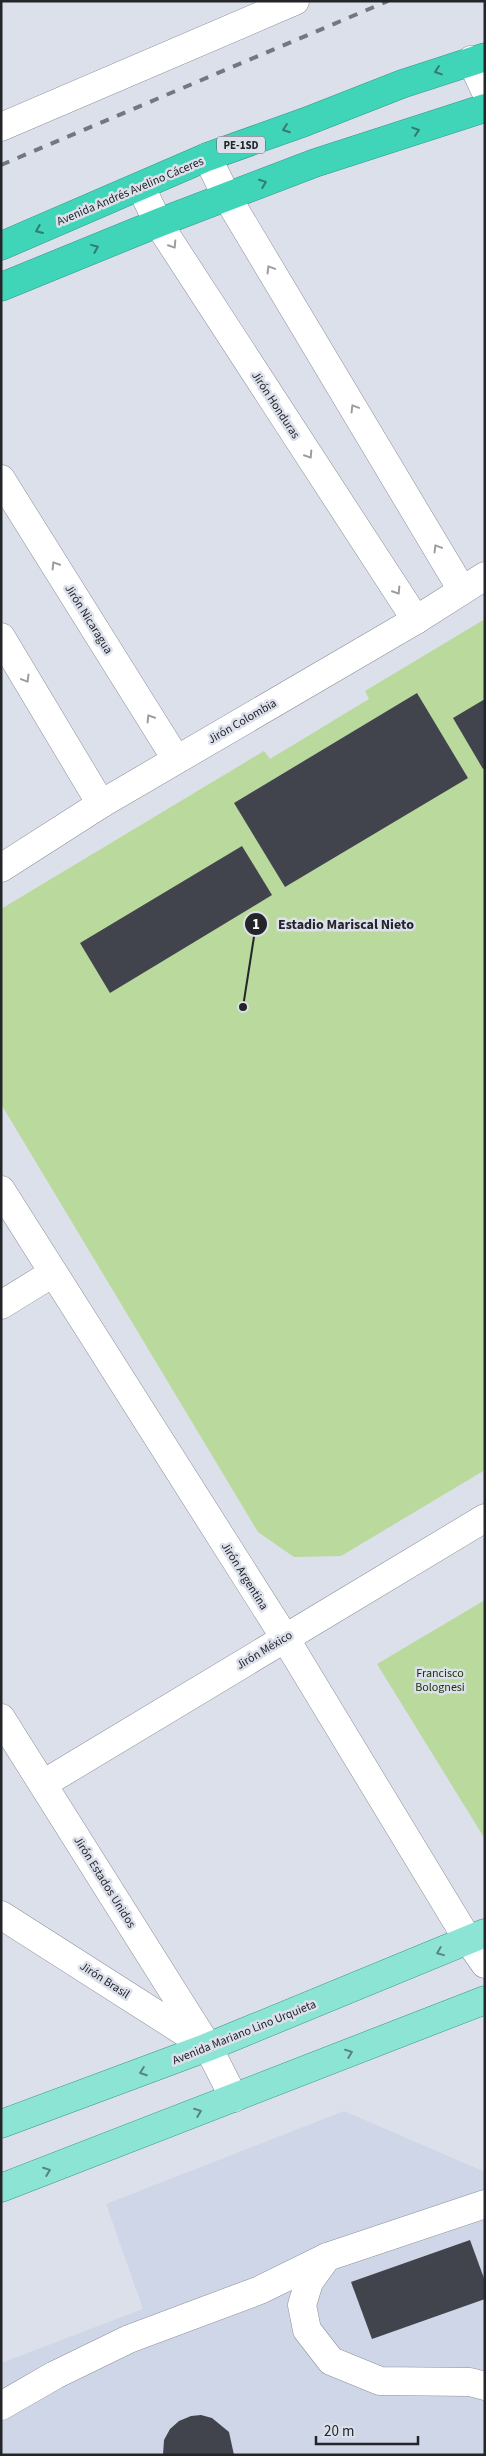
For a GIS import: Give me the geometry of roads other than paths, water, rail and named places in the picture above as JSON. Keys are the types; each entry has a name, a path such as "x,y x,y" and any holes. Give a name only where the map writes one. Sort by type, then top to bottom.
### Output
{"highway":[{"name":"Avenida Andrés Avelino Cáceres","path":"1,246 142,187 207,157 478,58"},
{"path":"1,287 158,223 315,163 485,108"}],"main road":[{"name":"Avenida Mariano Lino Urquieta","path":"1,2124 208,2047 476,1937"},
{"path":"1,2188 485,2000"}],"street":[{"path":"1,127 295,1"},
{"path":"478,58 485,90"},
{"path":"207,157 227,196 462,590"},
{"name":"Jirón Honduras","path":"142,187 158,223 416,620"},
{"name":"Jirón Nicaragua","path":"1,479 176,759"},
{"name":"Jirón Colombia","path":"1,868 101,804 416,620 485,576"},
{"path":"1,637 101,804"},
{"name":"Jirón Argentina","path":"1,1190 476,1937 485,1964"},
{"path":"1,1305 53,1273"},
{"name":"Jirón México","path":"43,1784 485,1518"},
{"name":"Jirón Estados Unidos","path":"1,1718 208,2047 234,2098"},
{"name":"Jirón Brasil","path":"1,1915 208,2047"},
{"path":"1,2406 55,2375 129,2339 260,2290 327,2257 485,2204"},
{"path":"327,2257 309,2282 302,2305 307,2330 331,2361 380,2381 470,2382 485,2386"}],"railway":[{"path":"1,165 388,1"}],"place":[{"name":"Estadio Mariscal Nieto","path":"243,1007"}],"park label":[{"name":"Francisco Bolognesi","path":"440,1680"}]}
